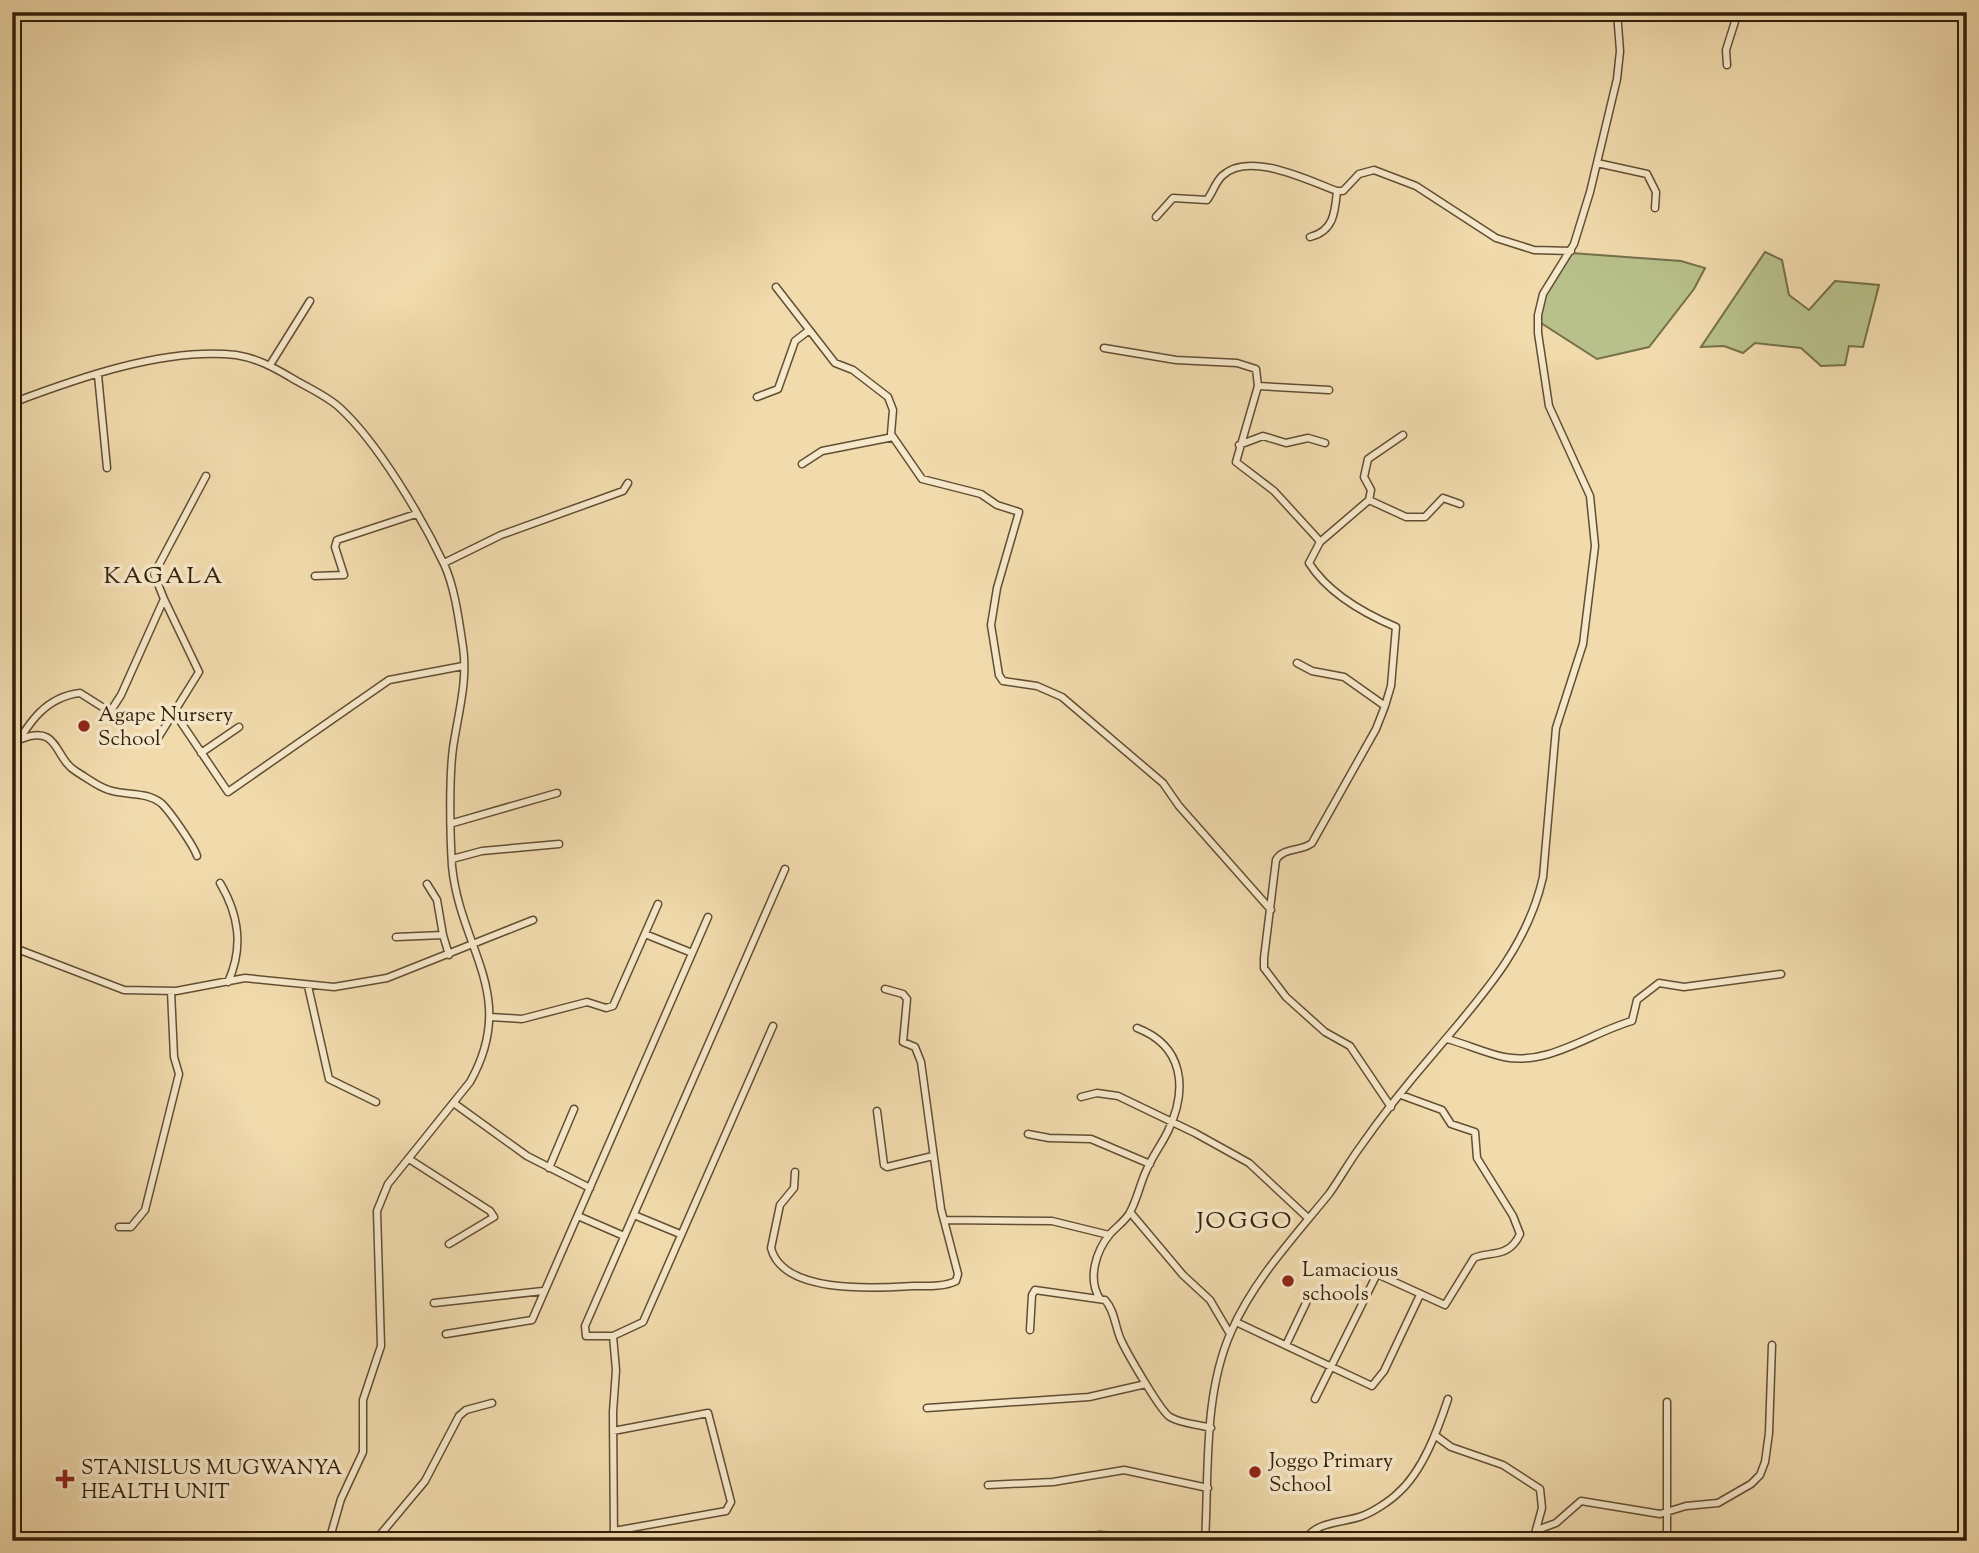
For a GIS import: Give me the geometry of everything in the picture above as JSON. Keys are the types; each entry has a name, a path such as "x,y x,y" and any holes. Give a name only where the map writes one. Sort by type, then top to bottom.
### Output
{"street":[{"path":"1099,1535 1203,1541 1211,1428 1218,1375 1236,1322 1308,1218 1516,947 1535,909 1543,877 1556,728 1583,644 1591,589 1594,511 1590,496 1549,406 1538,333 1543,294 1571,251 1597,163 1618,67 1617,12"},
{"path":"1727,65 1726,50 1738,12"},
{"path":"1597,163 1647,174 1656,192 1655,208"},
{"path":"1156,218 1172,198 1207,200 1221,177 1238,167 1293,172 1338,191 1347,187 1359,174 1374,170 1416,186 1496,238 1534,250 1571,251"},
{"path":"1310,237 1326,230 1331,223 1338,191"},
{"path":"776,287 835,363 853,370 888,397 893,410 890,426 893,437 922,479 981,494 997,505 1018,512 997,588 991,625 999,675 1003,681 1037,686 1062,697 1163,783 1179,806 1271,910"},
{"path":"270,365 310,301"},
{"path":"757,397 778,390 795,341 808,331"},
{"path":"1104,348 1176,360 1247,364 1256,369 1258,386 1239,445 1236,457 1238,465 1274,491 1320,542"},
{"path":"12,403 155,360 199,354 234,355 270,365 342,410 377,454 416,514 443,563 463,647 463,697 453,750 453,859 458,897 487,987 491,1017 481,1063 455,1104 388,1184 377,1211 381,1346 363,1400 363,1452 341,1499 329,1541"},
{"path":"98,375 107,468"},
{"path":"1258,386 1329,390"},
{"path":"1391,1107 1350,1046 1315,1023 1270,977 1264,958 1276,860 1284,851 1301,849 1312,843 1376,729 1391,686 1396,627 1364,613 1320,581 1309,563 1320,542 1369,500 1371,490 1364,477 1368,459 1403,435"},
{"path":"1239,445 1264,436 1286,443 1306,439 1325,443"},
{"path":"802,464 822,452 893,437"},
{"path":"158,738 200,672 154,574 206,476"},
{"path":"443,563 501,535 623,491 628,483"},
{"path":"1369,500 1411,517 1428,515 1443,498 1460,503"},
{"path":"314,576 344,575 335,547 337,540 416,514"},
{"path":"12,751 42,708 71,694 88,696 110,712 121,695 164,599"},
{"path":"1297,663 1312,671 1344,677 1385,706"},
{"path":"174,712 228,792 389,680 463,666"},
{"path":"201,753 239,727"},
{"path":"20,739 37,734 52,740 66,765 101,788 144,794 157,800 166,808 197,856"},
{"path":"453,823 557,793"},
{"path":"453,859 482,851 559,844"},
{"path":"773,1026 643,1322 613,1336 591,1338 584,1333 585,1326 785,869"},
{"path":"220,883 234,909 238,926 237,957 228,982"},
{"path":"427,884 437,900 449,955"},
{"path":"491,1017 522,1019 587,1002 606,1008 612,1006 658,904"},
{"path":"446,1334 532,1320 542,1291 578,1216 708,917"},
{"path":"12,947 114,989 172,991 245,978 308,986 348,986 387,978 533,920"},
{"path":"645,934 692,953"},
{"path":"396,936 443,935"},
{"path":"1447,1039 1505,1058 1548,1054 1618,1024 1632,1021 1637,1000 1653,985 1665,982 1684,987 1781,974"},
{"path":"308,986 329,1079 376,1102"},
{"path":"795,1172 794,1188 780,1205 771,1248 780,1265 818,1283 876,1288 951,1283 958,1274 944,1220 921,1062 915,1047 903,1042 907,999 903,994 885,989"},
{"path":"119,1227 131,1227 145,1210 180,1074 174,1057 172,991"},
{"path":"1100,1299 1094,1289 1094,1270 1109,1235 1130,1212 1150,1164 1172,1122 1178,1084 1178,1068 1174,1055 1159,1038 1137,1028"},
{"path":"1080,1097 1109,1093 1250,1163 1308,1218"},
{"path":"1315,1399 1376,1275 1445,1305 1474,1258 1490,1257 1511,1247 1520,1234 1513,1216 1475,1154 1475,1132 1451,1124 1442,1110 1401,1095"},
{"path":"455,1104 549,1168 590,1188"},
{"path":"549,1168 575,1109"},
{"path":"877,1111 884,1165 887,1167 933,1156"},
{"path":"1028,1133 1058,1139 1091,1139 1150,1164"},
{"path":"409,1158 490,1211 494,1217 449,1244"},
{"path":"1130,1212 1183,1275 1210,1300 1230,1334"},
{"path":"634,1215 680,1234"},
{"path":"578,1216 624,1236"},
{"path":"944,1220 1052,1222 1109,1235"},
{"path":"1030,1330 1032,1295 1035,1290 1100,1299 1111,1306 1121,1339 1146,1384 1154,1392 1160,1409 1168,1416 1211,1428"},
{"path":"434,1303 542,1291"},
{"path":"1236,1322 1372,1386 1384,1371 1420,1295"},
{"path":"1286,1345 1306,1303"},
{"path":"613,1336 616,1370 613,1431 614,1541"},
{"path":"1537,1530 1556,1523 1581,1501 1627,1511 1668,1513 1686,1506 1718,1503 1760,1475 1765,1462 1771,1414 1772,1345"},
{"path":"927,1408 1089,1397 1146,1384"},
{"path":"1305,1541 1310,1533 1338,1521 1362,1516 1401,1491 1436,1436 1448,1399"},
{"path":"1667,1402 1667,1541"},
{"path":"375,1541 425,1481 458,1416 466,1410 492,1403"},
{"path":"613,1431 708,1413 732,1502 726,1511 614,1531"},
{"path":"1436,1436 1458,1451 1503,1465 1539,1489 1542,1508 1533,1541"},
{"path":"988,1485 1053,1482 1124,1470 1208,1488"}],"green space":[{"path":"1765,252 1782,260 1789,295 1809,310 1835,281 1879,285 1863,347 1849,346 1845,365 1821,366 1801,348 1755,343 1743,353 1724,346 1701,347"},
{"path":"1571,253 1681,261 1705,268 1694,289 1649,347 1597,359 1538,321 1546,295"}],"place":[{"name":"Agape Nursery School","path":"84,726"},
{"name":"Lamacious schools","path":"1288,1281"},
{"name":"Joggo Primary School","path":"1255,1472"},
{"name":"STANISLUS MUGWANYA HEALTH UNIT","path":"65,1479"}],"district":[{"name":"KAGALA","path":"164,575"},
{"name":"JOGGO","path":"1245,1220"}]}
